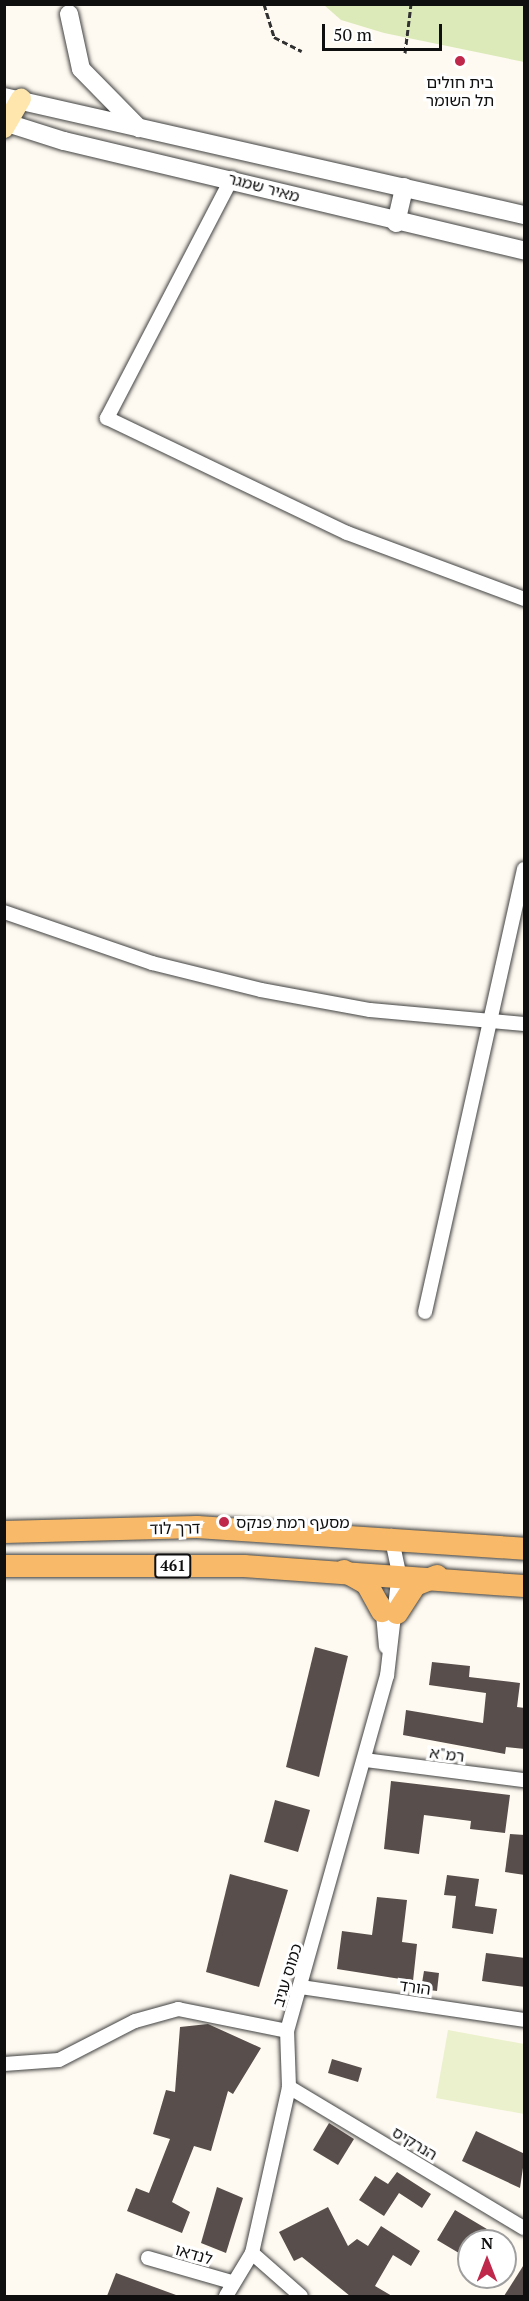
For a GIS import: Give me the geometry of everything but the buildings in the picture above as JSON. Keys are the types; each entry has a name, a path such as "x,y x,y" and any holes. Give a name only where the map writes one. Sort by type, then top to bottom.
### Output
{"main road":[{"path":"5,125 13,98"},
{"name":"דרך לוד","path":"4,1532 197,1527 391,1536 525,1549"},
{"name":"461","path":"4,1566 342,1570 437,1576 525,1586"},
{"path":"342,1570 367,1584 389,1612 415,1585 437,1576"}],"street":[{"path":"69,14 81,69 143,131"},
{"name":"מאיר שמגר","path":"13,98 143,131 525,215"},
{"name":"מאיר שמגר","path":"5,125 232,178 396,223 525,250"},
{"path":"232,178 107,418 348,533 525,599"},
{"path":"396,223 404,187"},
{"path":"425,1312 525,869"},
{"path":"4,912 152,963 261,990 370,1010 489,1023 525,1024"},
{"name":"כמוס עגיב","path":"226,2296 231,2282 252,2253 289,2087 287,2031 387,1676 391,1536"},
{"name":"רמ\"א","path":"365,1760 525,1780"},
{"name":"הורד","path":"301,1987 525,2020"},
{"path":"4,2064 59,2060 157,2012 199,2009 287,2031"},
{"name":"הנרקיס","path":"289,2087 525,2228"},
{"path":"252,2253 301,2296"},
{"name":"לנדאו","path":"148,2258 231,2282"}],"path":[{"path":"264,4 274,37 302,51"},
{"path":"364,4 383,4"},
{"path":"405,52 411,4"}],"green space":[{"path":"324,5 524,5 524,62 384,33 341,20"},
{"path":"448,2030 524,2044 524,2114 436,2098"}],"place":[{"name":"בית חולים תל השומר","path":"460,61"},
{"name":"מסעף רמת פנקס","path":"224,1522"}]}
